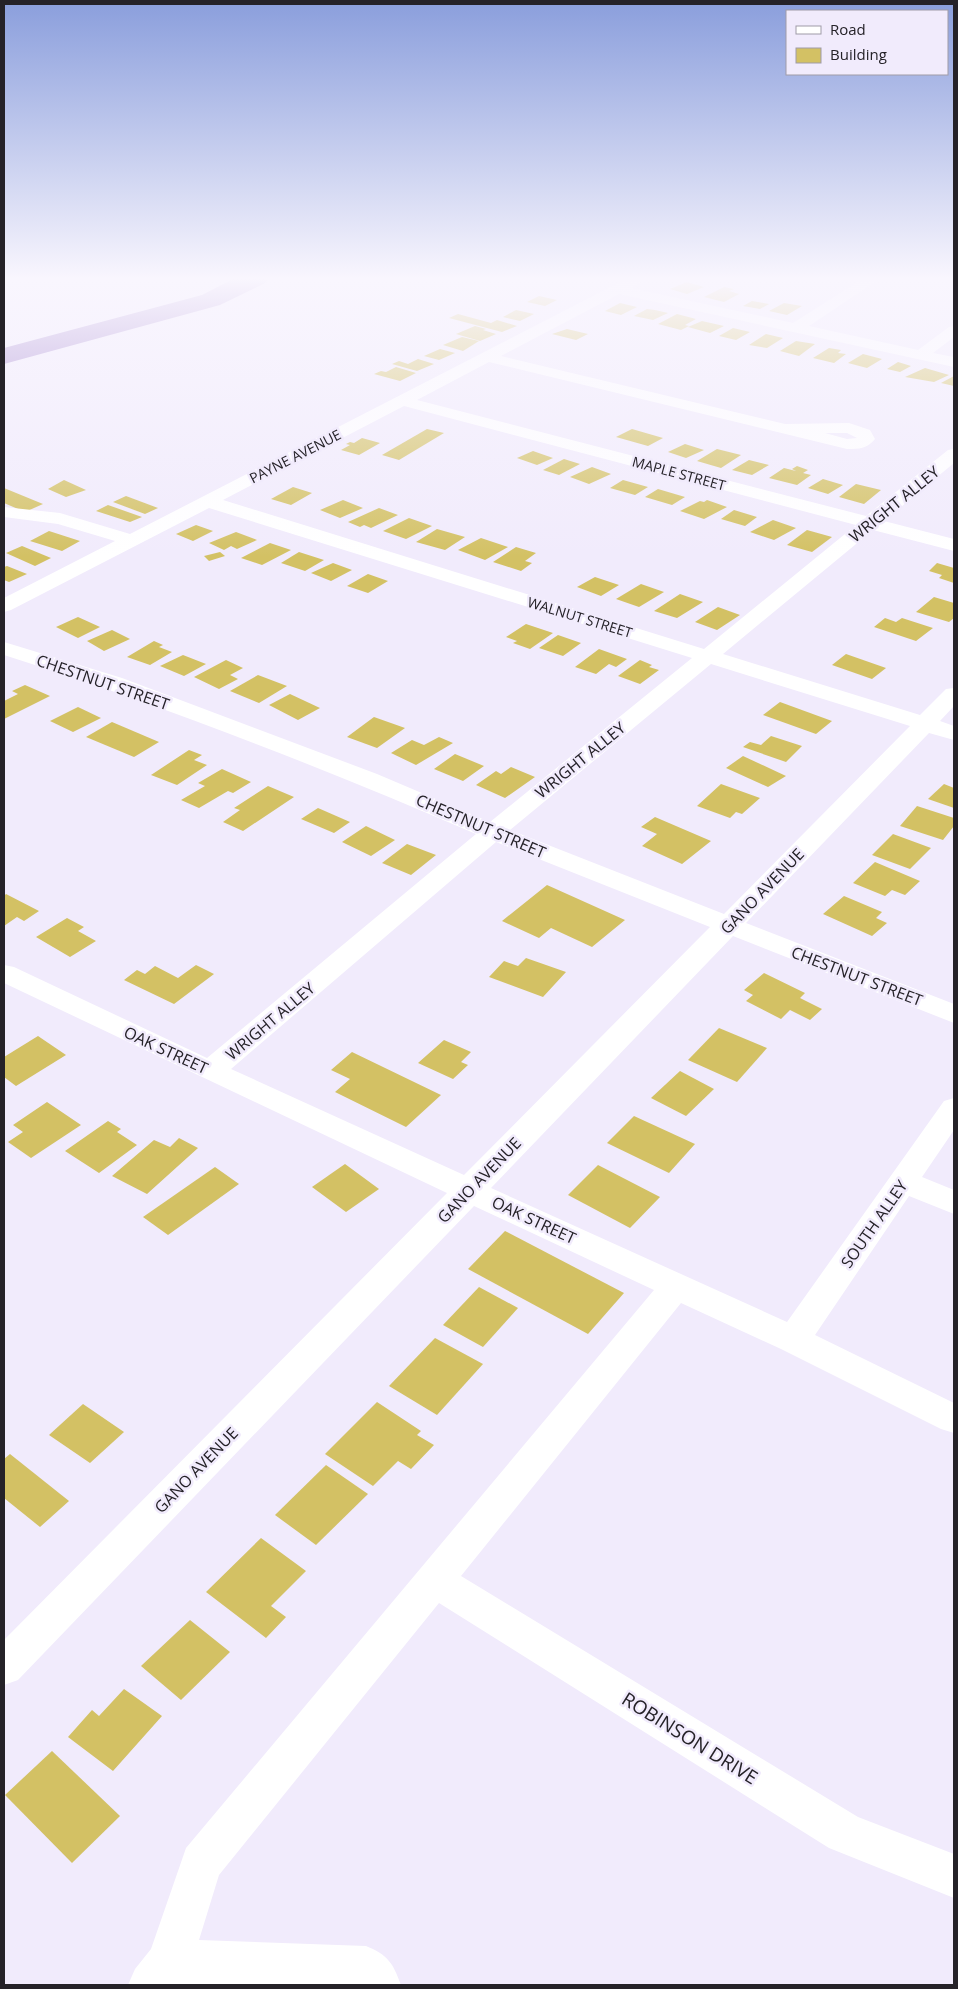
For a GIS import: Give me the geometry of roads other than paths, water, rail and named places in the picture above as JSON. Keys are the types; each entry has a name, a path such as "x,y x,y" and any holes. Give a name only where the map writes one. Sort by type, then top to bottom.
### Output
{"street":[{"name":"PAYNE AVENUE","path":"4,606 461,371"},
{"path":"546,371 784,428"},
{"name":"MAPLE STREET","path":"403,401 954,545"},
{"name":"WRIGHT ALLEY","path":"210,1071 492,832 954,454"},
{"name":"WALNUT STREET","path":"206,501 954,733"},
{"path":"4,512 60,519 132,540"},
{"name":"CHESTNUT STREET","path":"4,648 114,684 360,776 492,832 954,1014"},
{"name":"GANO AVENUE","path":"4,1666 954,694"},
{"name":"OAK STREET","path":"11,985 210,1071 470,1190 793,1340 954,1419"},
{"name":"SOUTH ALLEY","path":"793,1340 954,1108"},
{"path":"903,1181 954,1203"},
{"path":"378,1985 366,1969 161,1974 201,1863 676,1286"},
{"name":"ROBINSON DRIVE","path":"435,1580 844,1833 954,1876"}]}
